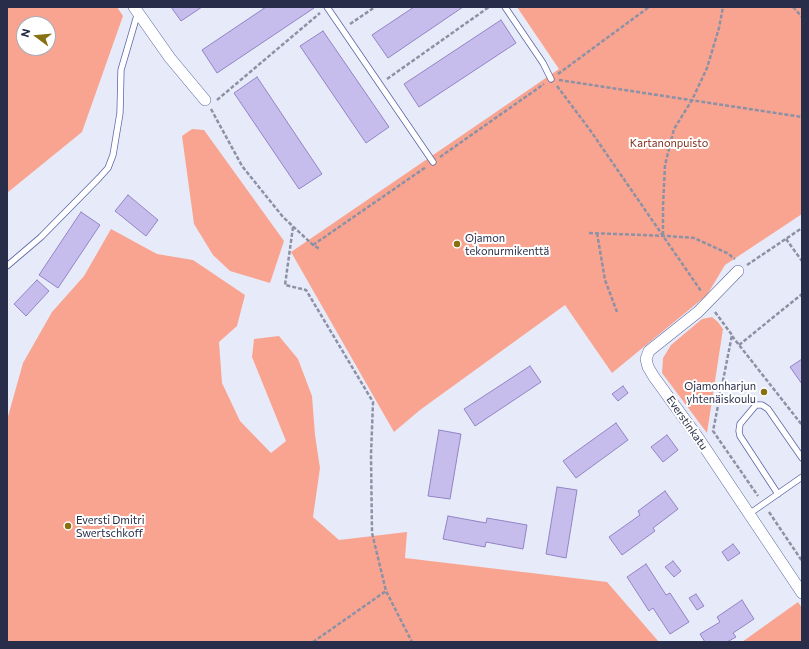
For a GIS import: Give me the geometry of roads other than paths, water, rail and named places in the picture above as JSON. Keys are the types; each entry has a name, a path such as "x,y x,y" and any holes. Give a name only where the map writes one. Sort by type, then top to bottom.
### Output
{"street":[{"path":"136,9 170,58 207,103"},
{"name":"Everstinkatu","path":"742,269 698,312 649,352 646,359 648,367 654,378 699,440 802,593"}],"lane":[{"path":"327,7 433,162"},
{"path":"505,7 543,63 551,79"},
{"path":"7,266 41,237 108,168 113,155 120,113 121,70 136,9"},
{"path":"778,494 740,436 740,424 756,405 762,405 768,409 802,458"},
{"path":"749,514 802,477"}],"place":[{"name":"Ojamon tekonurmikenttä","path":"457,244"},
{"name":"Ojamonharjun yhtenäiskoulu","path":"764,392"},
{"name":"Eversti Dmitri Swertschkoff","path":"68,526"}],"park label":[{"name":"Kartanonpuisto","path":"669,143"}]}
